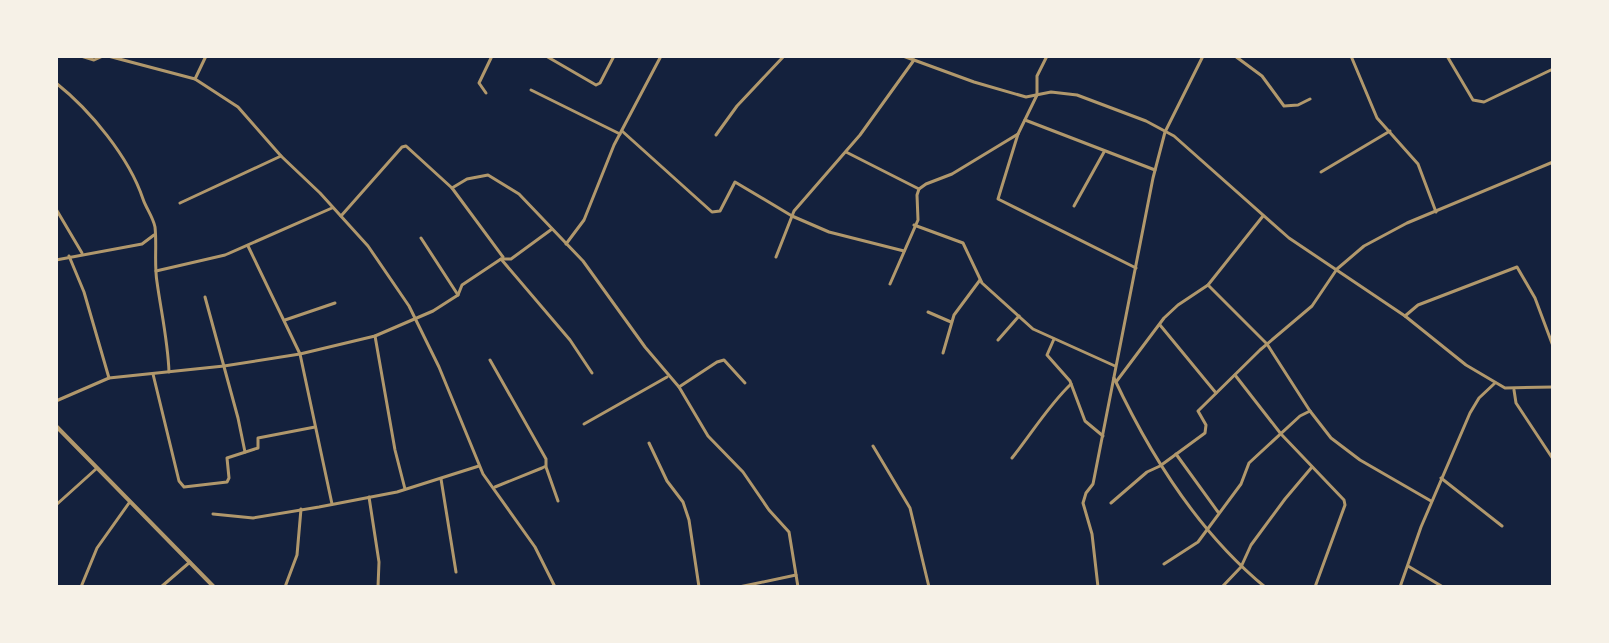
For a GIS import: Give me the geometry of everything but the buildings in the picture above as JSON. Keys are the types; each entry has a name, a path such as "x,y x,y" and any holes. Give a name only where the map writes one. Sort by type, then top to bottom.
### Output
{"street":[{"path":"81,56 94,60 106,56 195,79 238,107 368,246 415,317 479,466 535,547 555,587"},
{"path":"195,79 206,56"},
{"path":"486,93 479,83 492,56"},
{"path":"546,56 596,85 614,56"},
{"path":"566,244 584,220 621,133 661,56"},
{"path":"716,135 737,106 784,56"},
{"path":"903,56 1026,97 1051,92 1077,95 1146,121 1174,136 1289,238 1405,316 1466,365 1495,383 1514,390 1553,387"},
{"path":"776,257 792,216 924,56"},
{"path":"1047,56 1037,76 1037,95 1018,134 998,199 1136,268"},
{"path":"1098,587 1092,534 1083,503 1093,484 1165,132 1203,56"},
{"path":"1235,56 1269,84 1284,106 1298,105 1310,99"},
{"path":"1351,56 1377,118 1418,164 1436,212"},
{"path":"1447,56 1473,100 1484,102 1553,69"},
{"path":"56,83 73,96 134,173 153,222 169,372"},
{"path":"531,90 621,133 712,212 720,211 735,182 792,216 829,232 904,251"},
{"path":"1025,120 1155,170"},
{"path":"1321,172 1390,131"},
{"path":"890,284 919,215 919,189 952,174 1018,134"},
{"path":"341,216 404,146 452,188 592,373"},
{"path":"846,152 919,189"},
{"path":"1074,206 1104,152"},
{"path":"180,203 281,156"},
{"path":"1111,503 1147,472 1160,466 1207,430 1198,411 1267,344 1312,306 1337,269 1364,246 1407,223 1553,162"},
{"path":"452,188 478,175 488,175 519,194 583,261 645,347 679,387 708,436 743,472 789,532 798,587"},
{"path":"156,271 225,255 333,207"},
{"path":"56,209 82,253"},
{"path":"1115,380 1178,305 1208,285 1263,216"},
{"path":"914,225 963,243 975,263 980,280 1033,329 1115,366"},
{"path":"56,401 109,378 224,366 300,354 375,336 433,311 458,295 462,285 503,259 511,259 552,229"},
{"path":"56,260 142,244 154,235"},
{"path":"421,238 458,295"},
{"path":"248,246 300,354 332,504"},
{"path":"69,256 84,292 109,378"},
{"path":"1405,316 1418,305 1517,267 1535,298 1553,346"},
{"path":"943,353 960,305 980,280"},
{"path":"1208,285 1267,344 1331,438 1360,460 1431,501"},
{"path":"205,297 245,452"},
{"path":"285,320 335,303"},
{"path":"928,312 952,322"},
{"path":"998,340 1019,316"},
{"path":"1160,325 1216,393"},
{"path":"375,336 405,489"},
{"path":"1054,339 1046,353 1071,384 1083,419 1103,436"},
{"path":"490,360 546,459 558,501"},
{"path":"679,387 724,360 745,383"},
{"path":"153,374 180,485 184,487 223,484 229,478 229,456 258,448 258,438 315,427"},
{"path":"1235,375 1281,434 1344,500 1345,505 1315,587"},
{"path":"584,424 669,376"},
{"path":"1115,380 1160,466 1207,528 1241,567 1265,587"},
{"path":"1400,587 1431,501 1470,413 1479,398 1495,383"},
{"path":"1012,458 1053,402 1071,384"},
{"path":"1514,390 1516,403 1553,459"},
{"path":"1164,564 1198,542 1241,484 1249,463 1300,416 1310,411"},
{"path":"56,426 214,587"},
{"path":"649,443 667,481 683,502 689,520 699,587"},
{"path":"873,446 910,508 929,587"},
{"path":"1176,454 1218,512"},
{"path":"213,514 243,519 332,504 405,489 479,466"},
{"path":"493,487 546,466"},
{"path":"1222,587 1241,567 1251,545 1312,467"},
{"path":"56,505 96,469"},
{"path":"1441,478 1502,526"},
{"path":"441,479 456,572"},
{"path":"369,497 379,562 378,587"},
{"path":"81,587 97,548 129,503"},
{"path":"285,587 297,555 301,509"},
{"path":"161,587 190,562"},
{"path":"1408,566 1443,587"},
{"path":"739,587 796,575"}]}
